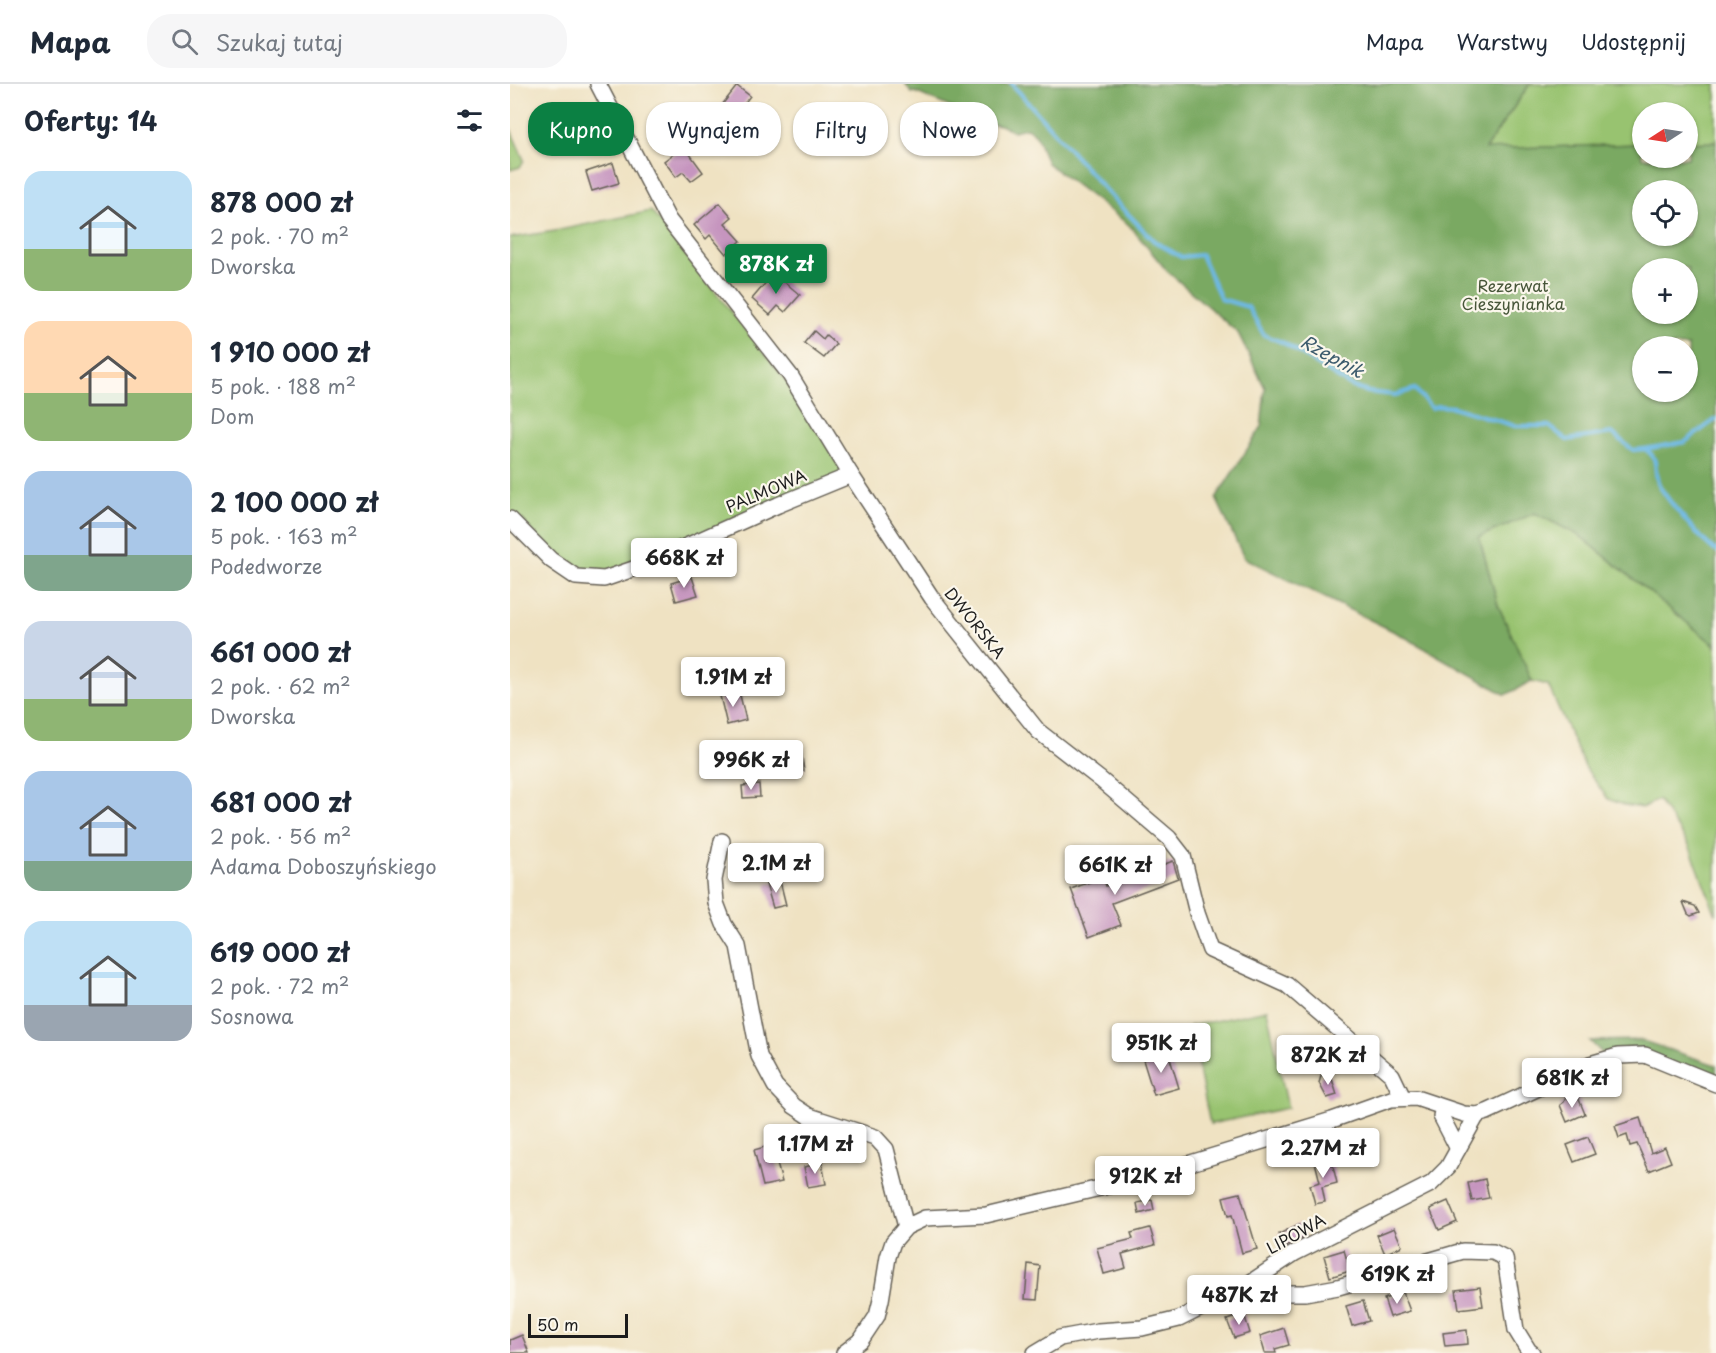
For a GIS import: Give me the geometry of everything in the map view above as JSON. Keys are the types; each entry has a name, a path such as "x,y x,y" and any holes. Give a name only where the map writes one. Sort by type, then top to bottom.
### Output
{"street":[{"name":"DWORSKA","path":"597,84 668,219 790,375 851,475 932,598 1038,731 1101,780 1169,838 1183,856 1197,913 1210,950 1287,985 1392,1075 1402,1098"},
{"name":"PALMOWA","path":"510,519 551,561 576,577 604,579 642,566 851,475"},
{"path":"722,841 714,880 716,903 724,924 738,946 759,1056 775,1086 794,1106 809,1116 874,1137 886,1149 906,1227"},
{"path":"844,1353 861,1340 876,1316 893,1242 906,1227 925,1218 986,1215 1138,1179 1300,1130 1391,1099 1416,1098 1464,1114 1477,1115 1506,1104 1590,1064 1618,1056 1645,1055 1716,1084"},
{"path":"1443,1108 1441,1116 1458,1149"},
{"name":"LIPOWA","path":"1035,1353 1060,1338 1142,1328 1179,1318 1245,1286 1295,1253 1431,1184 1448,1167 1477,1115"},
{"path":"1245,1286 1271,1293 1305,1293 1338,1287 1463,1251 1493,1252 1505,1258 1516,1330 1532,1353"}],"green space":[{"name":"Rezerwat Cieszynianka","path":"905,84 1530,84 1485,149 1632,144 1632,168 1698,168 1698,143 1716,142 1716,646 1580,536 1535,513 1479,537 1498,605 1532,681 1506,695 1403,636 1244,558 1216,498 1261,428 1265,388 1238,333 1167,271 1129,225 1047,163 1036,135 1027,128 1013,131 998,125 998,102 938,102 915,92 912,93"},
{"path":"1530,84 1716,84 1716,142 1698,143 1698,102 1632,102 1632,144 1485,149"},
{"path":"510,128 524,160 520,167 510,170"},
{"path":"651,211 800,398 842,470 839,476 612,571 592,574 567,568 510,510 510,238"},
{"path":"1535,513 1580,536 1716,646 1716,915 1689,845 1658,800 1642,808 1608,799 1585,767 1548,685 1532,681 1498,605 1479,537"},
{"path":"1267,1010 1288,1108 1210,1124 1190,1026"},
{"path":"1640,1040 1716,1065 1716,1079 1602,1053 1590,1041"}],"building":[{"path":"737,86 750,96 746,102 724,102"},
{"path":"671,156 691,156 703,172 691,181 683,172 676,177 664,161"},
{"path":"613,163 619,183 592,191 586,172"},
{"path":"720,203 732,217 725,223 741,241 726,254 710,235 706,239 694,225"},
{"path":"774,273 800,295 785,312 778,306 770,315 752,299"},
{"path":"814,331 823,339 826,335 836,344 824,358 804,343"},
{"path":"692,577 698,595 676,601 671,583"},
{"path":"739,691 746,720 727,725 720,696"},
{"path":"801,747 804,771 786,773 783,748"},
{"path":"759,784 760,797 743,798 742,786"},
{"path":"1173,861 1178,878 1112,903 1121,925 1089,937 1071,889 1103,877 1106,886"},
{"path":"780,881 786,905 773,908 766,884"},
{"path":"1683,902 1695,906 1699,913 1691,916 1688,914"},
{"path":"1168,1052 1179,1088 1154,1095 1143,1060"},
{"path":"1326,1074 1331,1076 1337,1095 1327,1098 1319,1083 1321,1076"},
{"path":"1566,1097 1571,1100 1578,1097 1585,1114 1567,1122 1560,1105"},
{"path":"1640,1118 1651,1153 1665,1147 1671,1162 1649,1171 1637,1144 1630,1146 1627,1135 1619,1138 1615,1126"},
{"path":"1588,1137 1595,1154 1574,1162 1567,1145"},
{"path":"772,1145 782,1182 763,1186 754,1150"},
{"path":"1331,1158 1337,1183 1322,1187 1325,1202 1315,1204 1310,1185 1320,1182 1315,1162"},
{"path":"822,1163 826,1184 808,1187 804,1167"},
{"path":"1485,1179 1489,1198 1472,1201 1468,1183"},
{"path":"1240,1193 1257,1249 1242,1253 1232,1215 1228,1216 1223,1197"},
{"path":"1152,1200 1154,1210 1139,1214 1137,1203"},
{"path":"1448,1201 1457,1222 1439,1230 1430,1209"},
{"path":"1299,1224 1306,1237 1285,1247 1279,1234"},
{"path":"1150,1228 1155,1245 1122,1254 1126,1268 1104,1274 1097,1248 1133,1239 1131,1233"},
{"path":"1394,1228 1402,1246 1385,1254 1377,1235"},
{"path":"1344,1250 1350,1271 1330,1277 1324,1256"},
{"path":"1028,1264 1040,1266 1037,1300 1025,1299"},
{"path":"1480,1287 1483,1306 1459,1309 1456,1290"},
{"path":"1403,1292 1410,1311 1390,1317 1384,1299"},
{"path":"1363,1301 1369,1321 1352,1326 1346,1306"},
{"path":"1244,1314 1250,1333 1234,1338 1227,1320"},
{"path":"1284,1328 1289,1345 1275,1349 1276,1353 1265,1353 1260,1336"},
{"path":"1467,1330 1468,1344 1445,1346 1443,1333"},
{"path":"522,1335 529,1353 510,1353 510,1340"}],"waterway":[{"name":"Rzepnik","path":"1012,84 1106,191 1154,241 1181,257 1201,255 1221,299 1248,307 1264,335 1284,343 1351,386 1368,392 1395,395 1415,389 1431,408 1453,407 1515,426 1549,426 1567,440 1612,433 1633,450 1645,449 1653,456 1661,488 1693,529 1716,551"},
{"path":"1645,449 1685,442 1716,419"}]}
